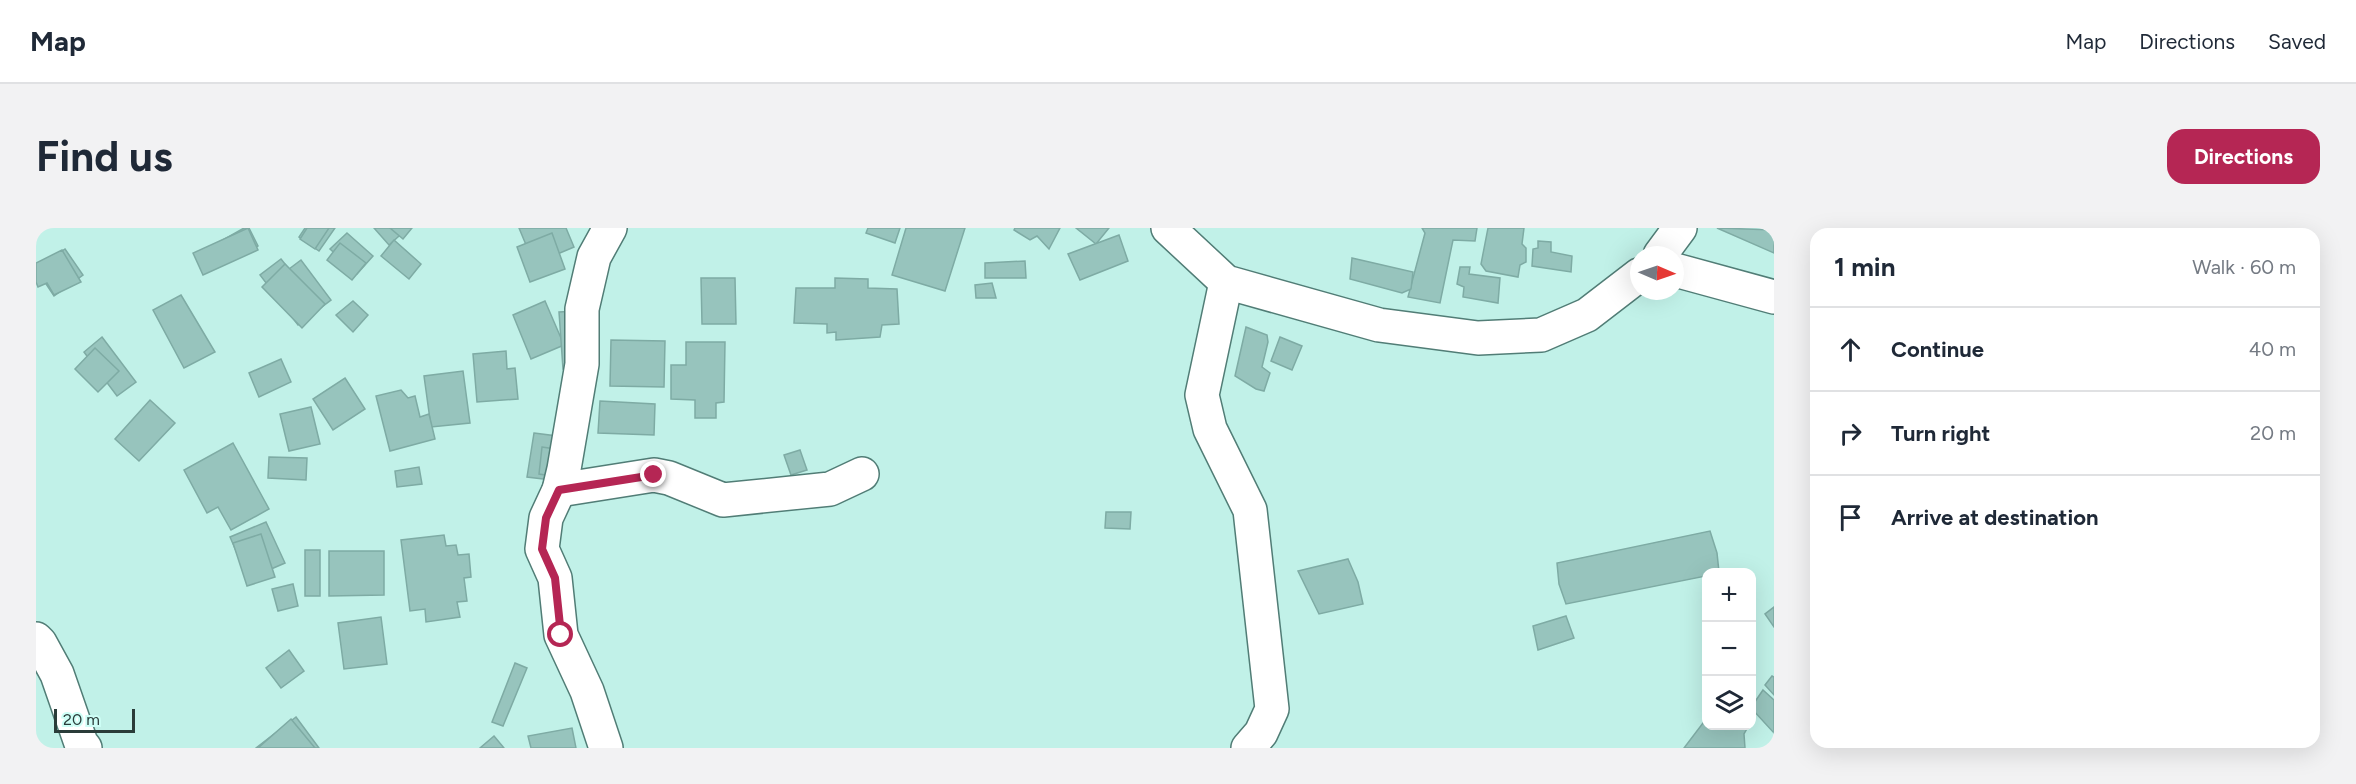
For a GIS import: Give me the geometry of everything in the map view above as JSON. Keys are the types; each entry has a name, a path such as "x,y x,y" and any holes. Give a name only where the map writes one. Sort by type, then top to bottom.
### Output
{"street":[{"path":"606,748 587,690 561,635 555,578 542,549 546,518 559,490 564,469 582,364 582,309 594,257 610,228"},
{"path":"1168,228 1226,282 1379,325 1478,338 1541,335 1587,315 1630,282"},
{"path":"1667,246 1680,228"},
{"path":"1684,272 1774,297"},
{"path":"1226,282 1202,395 1210,429 1250,510 1272,709 1261,734 1248,748"},
{"path":"559,490 654,475 669,478 723,500 740,500 830,489 862,474"},
{"path":"36,639 57,674 74,746"}],"building":[{"path":"244,228 249,228 258,246 215,269 205,250"},
{"path":"248,228 258,250 203,275 193,253"},
{"path":"305,228 335,228 319,251 299,237"},
{"path":"307,228 329,228 315,249 300,239"},
{"path":"374,228 408,228 389,245"},
{"path":"390,228 412,228 403,239"},
{"path":"519,228 566,228 574,247 534,264"},
{"path":"868,228 900,228 895,243 866,233"},
{"path":"906,228 965,228 945,291 892,275"},
{"path":"1015,228 1060,228 1049,249 1037,236 1030,240 1014,230"},
{"path":"1076,228 1109,228 1096,244"},
{"path":"1422,228 1477,228 1475,241 1453,240 1440,303 1408,297 1425,233"},
{"path":"1488,228 1524,228 1522,244 1526,248 1526,262 1520,265 1518,277 1486,271 1481,264"},
{"path":"1717,228 1774,230 1774,253"},
{"path":"347,233 373,256 357,274 330,249"},
{"path":"552,233 565,269 530,282 517,247"},
{"path":"1119,235 1128,261 1080,280 1068,254"},
{"path":"394,240 421,264 409,279 381,256"},
{"path":"1538,241 1551,242 1551,252 1572,256 1571,272 1532,266 1533,249 1538,248"},
{"path":"340,243 366,263 352,280 327,260"},
{"path":"65,249 83,275 54,296 36,269"},
{"path":"62,250 81,282 54,295 47,283 38,287 36,263"},
{"path":"1352,258 1413,272 1411,289 1402,293 1350,279"},
{"path":"281,259 289,269 301,260 331,300 298,325 260,275"},
{"path":"1025,261 1026,278 985,278 985,263"},
{"path":"285,264 325,304 302,328 262,287"},
{"path":"1460,267 1470,267 1469,274 1500,278 1498,303 1463,297 1464,287 1457,284"},
{"path":"701,278 735,278 736,324 702,324"},
{"path":"835,278 868,279 868,288 897,289 899,324 882,325 880,337 836,340 836,332 827,333 827,324 794,323 796,288 835,288"},
{"path":"992,283 996,298 976,298 975,285"},
{"path":"181,295 215,352 184,368 153,310"},
{"path":"353,301 368,315 353,332 336,315"},
{"path":"545,301 564,345 531,359 513,315"},
{"path":"578,311 582,368 563,369 559,312"},
{"path":"1246,327 1267,335 1268,342 1262,367 1270,373 1264,391 1256,389 1235,376"},
{"path":"102,337 136,382 117,396 84,352"},
{"path":"1280,337 1302,346 1292,370 1271,361"},
{"path":"611,340 665,341 664,387 610,386"},
{"path":"686,342 725,342 724,402 716,403 716,418 695,418 695,400 671,399 671,365 686,365"},
{"path":"95,348 119,371 98,392 75,369"},
{"path":"506,351 507,369 515,368 518,399 477,402 473,354"},
{"path":"281,359 291,382 259,397 249,373"},
{"path":"463,371 470,423 431,427 424,376"},
{"path":"345,378 365,409 333,430 313,399"},
{"path":"401,390 408,398 415,396 420,417 429,414 435,439 390,451 376,396"},
{"path":"150,400 175,423 139,461 115,439"},
{"path":"600,401 655,404 654,435 598,433"},
{"path":"311,407 320,444 289,451 280,414"},
{"path":"534,433 557,436 551,480 527,477"},
{"path":"233,443 269,509 231,530 218,507 207,513 184,470"},
{"path":"542,447 555,449 552,476 539,474"},
{"path":"800,450 807,470 791,475 784,455"},
{"path":"269,457 307,458 306,480 268,478"},
{"path":"419,467 422,484 397,487 395,471"},
{"path":"1106,512 1131,512 1130,529 1105,528"},
{"path":"266,522 285,563 248,579 230,537"},
{"path":"1710,531 1717,553 1719,568 1702,568 1702,577 1566,604 1559,584 1557,563"},
{"path":"261,534 275,577 247,586 233,543"},
{"path":"444,535 446,546 456,545 458,555 469,554 471,577 464,578 467,601 457,602 460,617 426,622 425,609 410,611 401,540"},
{"path":"305,550 320,550 320,596 305,596"},
{"path":"329,551 384,551 384,595 329,596"},
{"path":"1348,559 1358,582 1363,604 1319,614 1298,571"},
{"path":"293,584 298,606 278,611 272,589"},
{"path":"1774,607 1774,627 1765,614"},
{"path":"1566,616 1574,638 1538,650 1533,626"},
{"path":"381,617 387,664 344,669 338,623"},
{"path":"289,650 304,671 281,688 266,668"},
{"path":"515,663 527,668 503,726 492,722"},
{"path":"1772,676 1774,677 1774,695 1765,685"},
{"path":"1763,690 1774,700 1774,733 1756,713 1756,700"},
{"path":"296,717 319,748 256,748"},
{"path":"291,719 315,748 258,748"},
{"path":"1702,724 1702,730 1746,730 1744,734 1745,748 1684,748"},
{"path":"572,728 576,748 531,748 528,736"},
{"path":"494,736 504,748 480,748"}],"route":[{"path":"561,635 555,578 542,549 546,518 559,490 654,475"}]}
